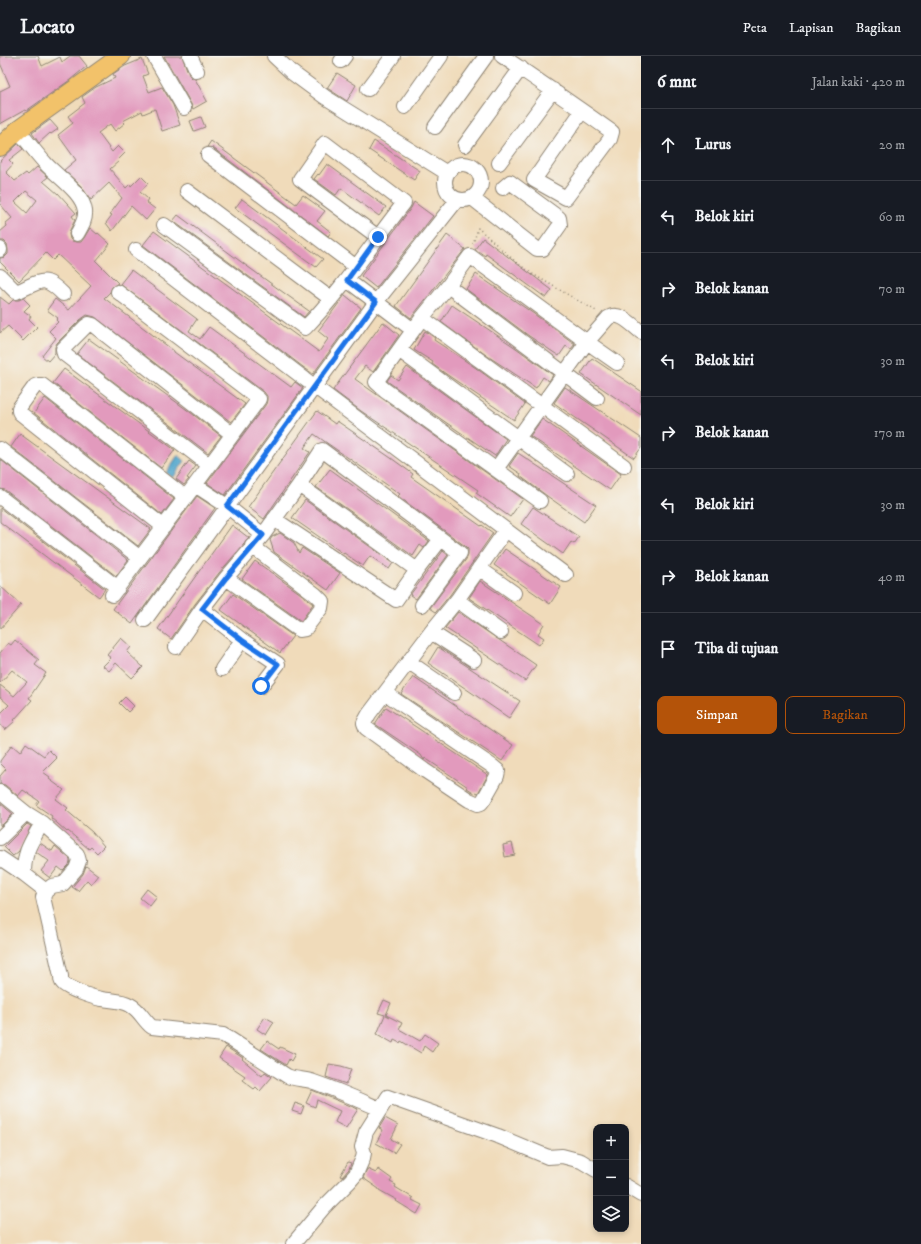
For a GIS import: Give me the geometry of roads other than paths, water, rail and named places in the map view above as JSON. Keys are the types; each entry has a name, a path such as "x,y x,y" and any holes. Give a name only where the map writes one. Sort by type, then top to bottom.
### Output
{"main road":[{"path":"0,147 18,130 116,58"}],"street":[{"path":"154,56 184,108"},
{"path":"190,56 197,71"},
{"path":"274,56 291,72 325,97 447,173"},
{"path":"368,89 393,56"},
{"path":"405,107 441,56"},
{"path":"434,127 486,56"},
{"path":"502,56 553,90 612,132 610,139 566,198 534,180 582,111"},
{"path":"466,145 521,68"},
{"path":"499,163 553,90"},
{"path":"18,130 46,164 78,195 85,210 84,223 77,234"},
{"path":"164,225 305,328 347,280 404,203 325,143 300,179 378,237"},
{"path":"208,155 356,267"},
{"path":"460,164 467,164 474,167 479,173 481,180 481,187 478,193 472,198 457,200 447,191 444,184 447,173 454,166 460,164"},
{"path":"472,198 537,249 543,248 560,225 559,218 510,182 503,188"},
{"path":"187,191 331,299"},
{"path":"144,620 376,302 457,200"},
{"path":"136,250 566,575"},
{"path":"540,501 376,382 413,330 470,256 587,342 617,362"},
{"path":"0,276 16,292 24,290 41,281 47,282 63,294"},
{"path":"347,280 413,330"},
{"path":"448,286 597,398"},
{"path":"0,497 115,592 259,400 118,292"},
{"path":"496,469 587,342 608,318 612,315 618,315 641,332"},
{"path":"422,318 624,466"},
{"path":"209,465 64,354 63,349 86,326 90,324 92,325 232,434"},
{"path":"399,350 568,474"},
{"path":"164,527 20,413 20,408 35,386 42,385 185,497"},
{"path":"0,449 140,558"},
{"path":"176,647 202,609 226,578 263,535 322,450 460,553 422,605"},
{"path":"195,485 227,506 263,535"},
{"path":"299,485 417,570"},
{"path":"274,520 396,600 441,539"},
{"path":"385,693 498,771 497,776 482,802 478,804 469,800 424,770 365,727 364,722 385,693 408,662 457,600 506,530"},
{"path":"226,578 299,630 305,629 321,608 322,600 252,546"},
{"path":"479,568 514,592"},
{"path":"457,600 501,632"},
{"path":"202,609 242,640 278,664 261,686"},
{"path":"431,632 474,660"},
{"path":"222,669 242,640"},
{"path":"408,662 454,693"},
{"path":"0,792 26,813 42,823 78,854 79,861 76,869 63,884 52,886 46,891 43,897 61,980 64,986 96,998 121,1001 129,1004 136,1009 152,1026 223,1035 286,1076 308,1081 341,1092 380,1109"},
{"path":"0,838 26,813"},
{"path":"24,874 27,849 42,823"},
{"path":"0,858 46,891"},
{"path":"293,1244 324,1207 356,1174 363,1158 364,1153 362,1147 366,1132 388,1097 498,1136 548,1157 562,1156 581,1161 593,1168"},
{"path":"629,1188 641,1195"}],"water":[{"path":"178,455 185,461 173,478 166,473"}]}
